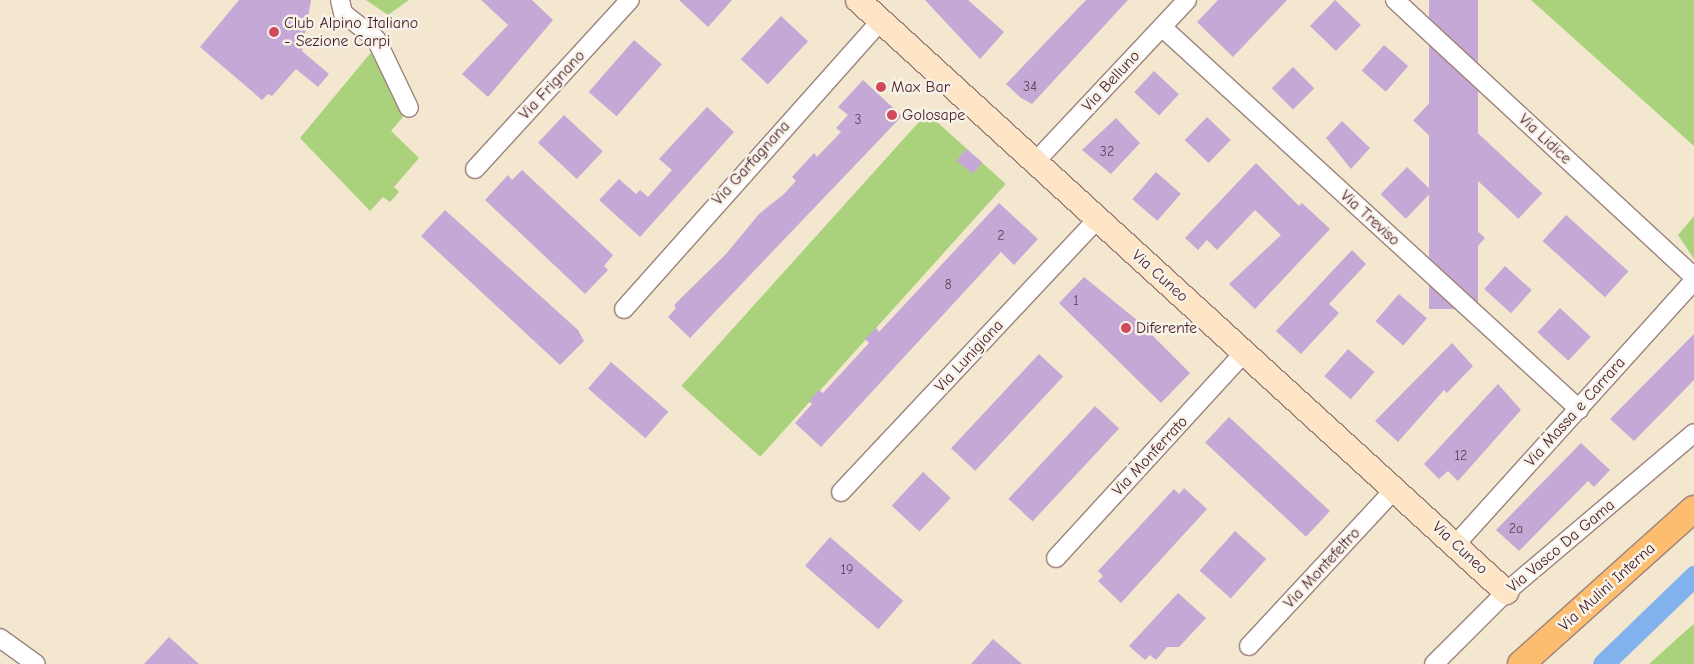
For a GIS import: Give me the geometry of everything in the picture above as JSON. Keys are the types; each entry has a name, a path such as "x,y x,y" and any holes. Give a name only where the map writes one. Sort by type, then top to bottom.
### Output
{"main road":[{"name":"Via Mulini Interna","path":"1520,664 1694,509"}],"street":[{"path":"340,0 343,13 376,39 409,108"},
{"name":"Via Frignano","path":"475,169 630,0"},
{"name":"Via Belluno","path":"1035,162 1187,0"},
{"name":"Via Lidice","path":"1395,0 1694,277"},
{"name":"Via Cuneo","path":"859,1 1394,490 1456,544 1506,592"},
{"name":"Via Garfagnana","path":"624,308 881,21"},
{"name":"Via Treviso","path":"1162,27 1578,409"},
{"name":"Via Lunigiana","path":"840,492 1098,220"},
{"name":"Via Massa e Carrara","path":"1456,544 1694,281"},
{"name":"Via Monferrato","path":"1056,558 1244,353"},
{"name":"Via Vasco Da Gama","path":"1434,664 1506,592 1694,434"},
{"name":"Via Montefeltro","path":"1249,646 1394,490"},
{"path":"0,638 36,664"}],"green space":[{"path":"366,0 409,0 388,15"},
{"path":"1531,0 1694,0 1694,146"},
{"path":"378,44 387,83 403,117 391,131 419,158 394,187 399,192 390,202 383,197 370,211 300,138"},
{"path":"927,113 1006,184 760,457 681,386"},
{"path":"1694,216 1694,259 1678,235"},
{"path":"1694,624 1694,664 1649,664 1689,628"}],"building":[{"path":"239,0 311,0 302,51 329,74 318,87 296,69 272,96 268,94 262,100 200,47"},
{"path":"481,0 532,0 553,20 488,97 462,74 508,25"},
{"path":"679,0 732,0 708,27"},
{"path":"925,0 968,0 1004,32 980,59"},
{"path":"1086,0 1128,0 1032,104 1021,98 1006,84"},
{"path":"1218,0 1287,0 1233,57 1197,22"},
{"path":"1335,0 1361,25 1336,51 1310,26"},
{"path":"1429,0 1478,0 1478,309 1429,309"},
{"path":"781,16 808,41 768,84 741,59"},
{"path":"634,40 662,64 617,116 589,92"},
{"path":"1384,45 1408,66 1386,92 1362,71"},
{"path":"1293,67 1314,88 1293,109 1272,88"},
{"path":"1154,71 1179,94 1159,115 1134,92"},
{"path":"863,80 902,116 690,338 668,317 676,308 674,305 726,254 759,214 784,194 796,181 792,177 814,153 817,157 841,132 836,128 848,115 838,107"},
{"path":"1437,95 1542,193 1518,219 1413,121"},
{"path":"707,107 734,132 640,237 599,200 619,179 636,194 640,190 648,197 672,170 659,159"},
{"path":"564,115 603,151 577,179 538,143"},
{"path":"1207,117 1231,140 1209,163 1185,140"},
{"path":"1116,118 1140,143 1111,174 1082,150"},
{"path":"1342,121 1370,148 1351,169 1326,138"},
{"path":"966,149 982,162 973,174 957,161"},
{"path":"1256,163 1299,206 1302,203 1330,229 1255,309 1229,284 1281,235 1255,210 1217,250 1207,240 1198,250 1185,238"},
{"path":"1407,167 1432,191 1406,219 1381,194"},
{"path":"522,170 613,255 604,266 608,270 585,294 485,200 508,175 512,180"},
{"path":"1156,172 1181,194 1157,221 1132,199"},
{"path":"999,203 1038,239 1014,265 1001,252 821,447 795,423 812,404 809,401 819,390 823,393 869,343 865,339 876,328 879,332"},
{"path":"445,210 578,330 584,341 560,365 421,236"},
{"path":"1566,215 1628,271 1605,297 1543,241"},
{"path":"1465,220 1485,238 1460,266 1440,248"},
{"path":"1352,250 1366,264 1329,304 1339,313 1301,354 1276,331"},
{"path":"1505,266 1532,290 1511,313 1484,289"},
{"path":"1084,277 1138,321 1190,373 1161,403 1059,303"},
{"path":"1399,294 1427,318 1403,345 1375,321"},
{"path":"1560,308 1591,337 1568,361 1537,332"},
{"path":"1694,334 1694,380 1634,441 1610,419"},
{"path":"1452,343 1473,366 1447,393 1444,390 1398,442 1375,421"},
{"path":"1348,349 1374,372 1351,399 1324,376"},
{"path":"1039,354 1063,377 975,471 951,448"},
{"path":"611,362 668,412 645,438 588,388"},
{"path":"1498,384 1521,410 1458,481 1448,471 1439,479 1424,464"},
{"path":"1095,406 1119,429 1033,521 1008,499"},
{"path":"1229,417 1330,511 1306,537 1205,443"},
{"path":"1581,443 1610,470 1594,487 1588,481 1519,551 1496,530"},
{"path":"923,472 951,498 919,532 892,506"},
{"path":"1184,488 1207,509 1121,603 1098,581 1103,576 1098,571 1174,489 1179,494"},
{"path":"1235,531 1266,559 1231,598 1200,570"},
{"path":"830,537 903,601 878,629 805,566"},
{"path":"1178,593 1206,618 1179,647 1167,647 1156,660 1150,655 1145,660 1129,646"},
{"path":"169,637 199,664 144,664"},
{"path":"993,639 1022,664 971,664"}],"waterway":[{"path":"1603,664 1694,576"}],"place":[{"name":"Club Alpino Italiano - Sezione Carpi","path":"274,32"},
{"name":"Max Bar","path":"881,87"},
{"name":"Golosape","path":"892,115"},
{"name":"Diferente","path":"1126,328"}]}
